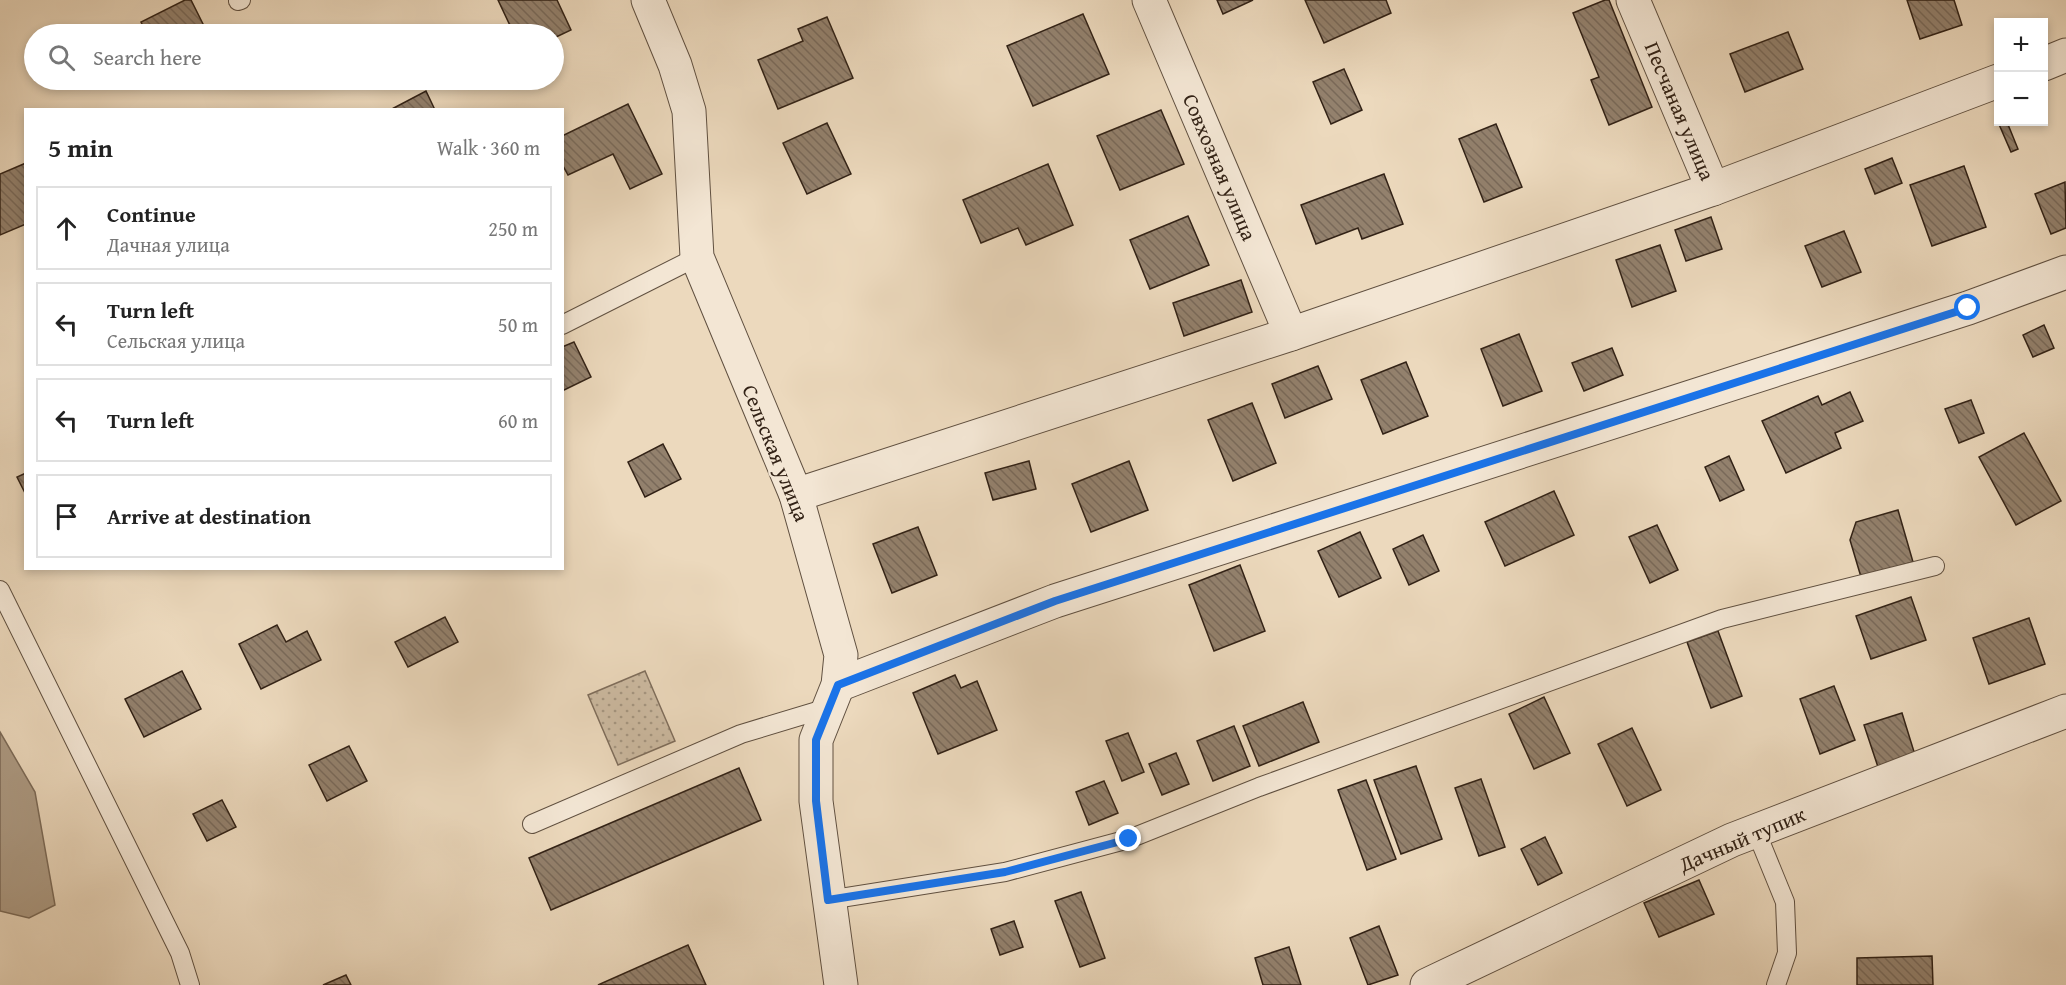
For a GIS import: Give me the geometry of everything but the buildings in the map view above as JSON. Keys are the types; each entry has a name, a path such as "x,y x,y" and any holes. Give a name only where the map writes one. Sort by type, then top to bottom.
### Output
{"street":[{"name":"Сельская улица","path":"648,0 675,65 690,111 697,257 796,495 841,655 832,697 816,740 816,801 841,985"},
{"name":"Совхозная улица","path":"1149,0 1291,334"},
{"name":"Песчаная улица","path":"1633,0 1713,189"},
{"path":"2048,62 2066,55"},
{"path":"796,495 1291,334 1713,189 1994,83"},
{"path":"832,697 1055,601 1968,308 2066,272"},
{"name":"Дачный тупик","path":"1427,985 1756,831 2066,711"}],"lane":[{"path":"564,324 697,257"},
{"path":"828,900 1005,872 1129,839 1259,786 1722,619 1935,566"},
{"path":"0,590 180,953 190,985"},
{"path":"532,824 832,697"},
{"path":"1756,831 1785,902 1787,953 1776,985"}],"shaded area":[{"path":"645,671 675,741 618,765 588,695"},
{"path":"0,732 35,792 55,905 29,918 0,911"}],"route":[{"path":"1129,839 1005,872 828,900 816,801 816,740 838,685 1055,601 1968,308"}]}
